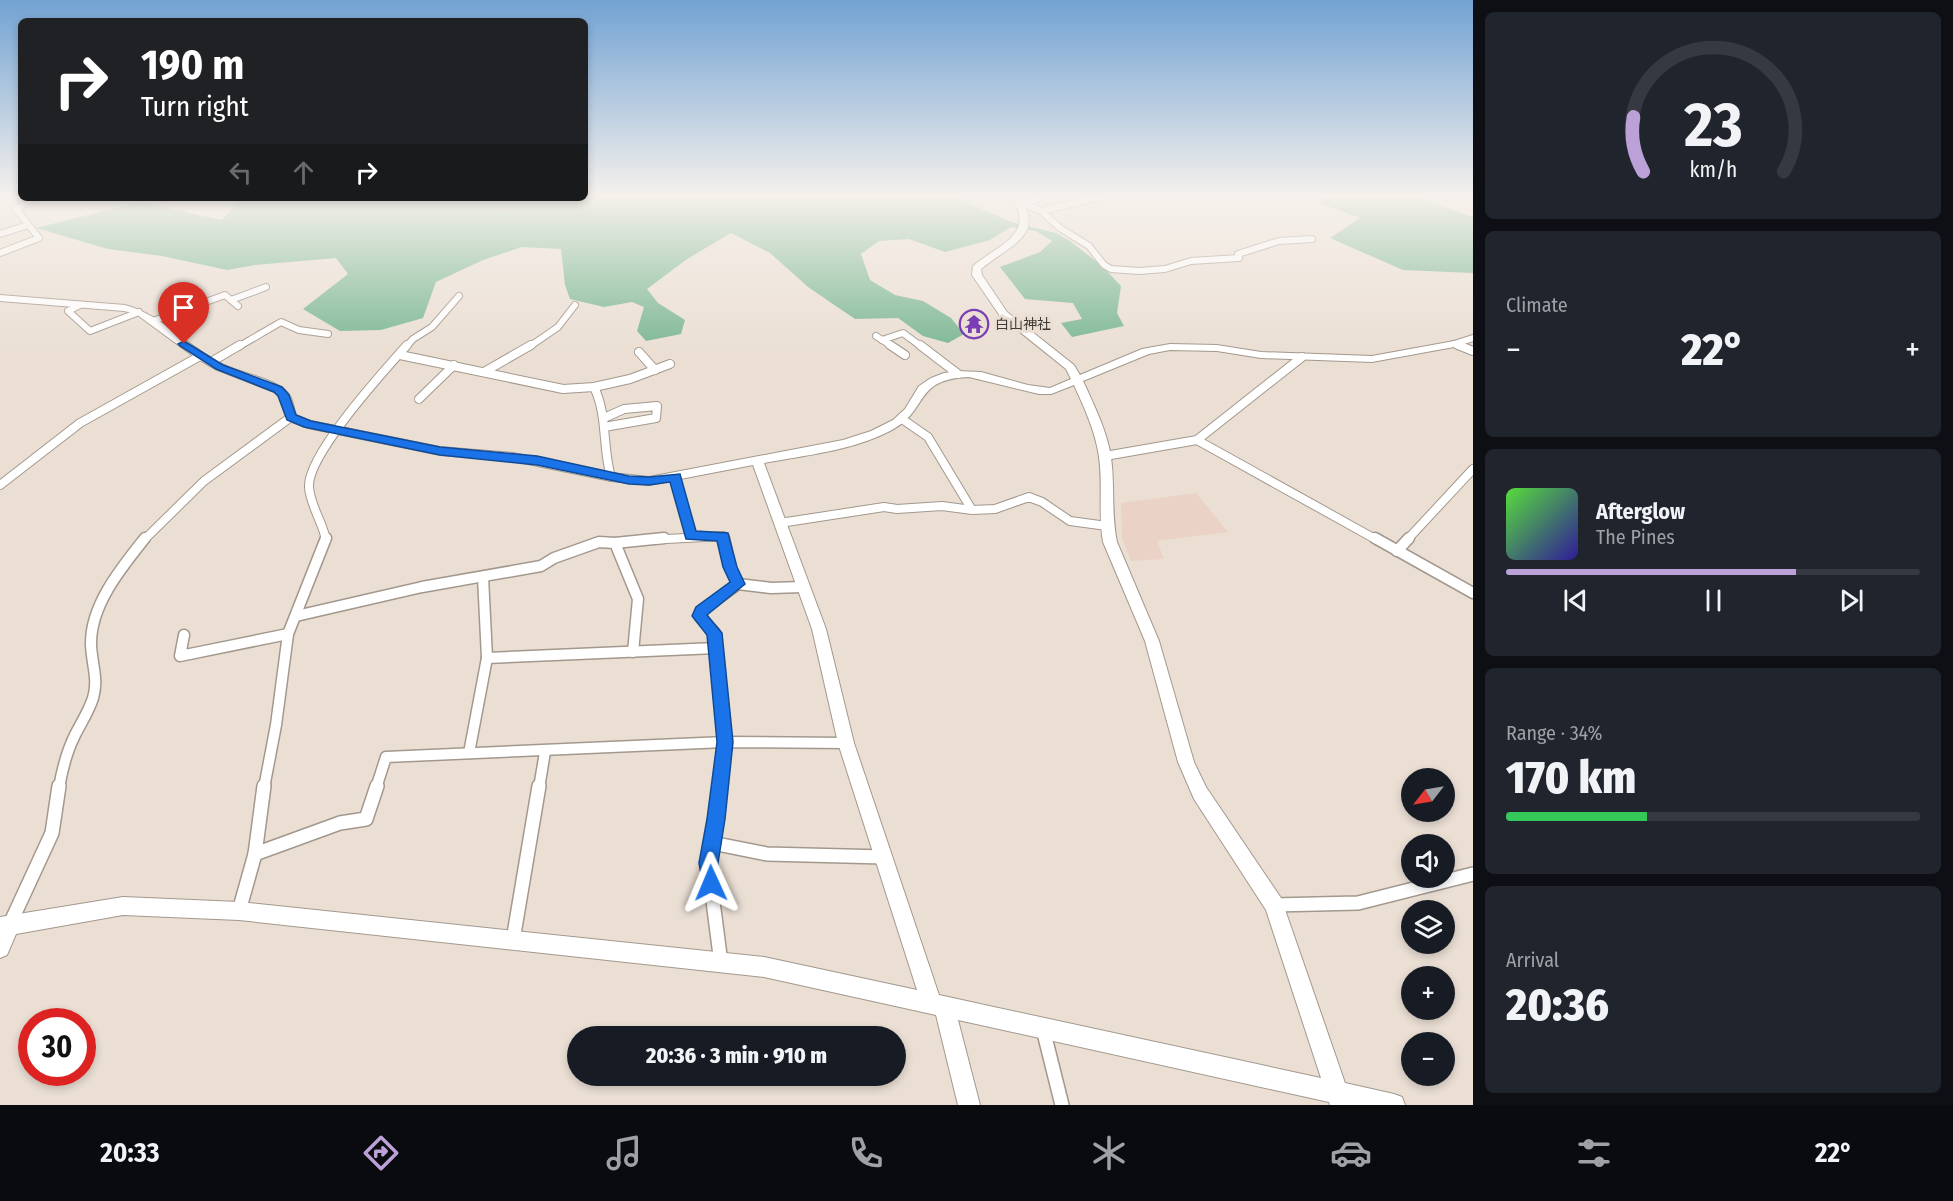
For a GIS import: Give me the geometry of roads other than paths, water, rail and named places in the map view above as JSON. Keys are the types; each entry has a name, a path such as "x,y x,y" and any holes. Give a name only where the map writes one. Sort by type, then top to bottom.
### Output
{"street":[{"path":"0,254 15,248"},
{"path":"1002,248 976,268 977,275 1003,314 1070,367 1089,406 1104,456 1107,526 1110,542 1152,641 1186,762 1200,793 1274,905 1338,1098"},
{"path":"1090,248 1104,265 1139,271 1165,268 1191,261 1239,258 1238,254 1256,248"},
{"path":"231,300 266,287"},
{"path":"153,321 225,295 238,306"},
{"path":"240,911 255,854 288,634 326,536 312,502 309,483 314,465 365,392 413,339 432,327 459,296"},
{"path":"0,297 125,308 139,312 211,363 278,390 284,395 291,417 308,424 440,451 537,460 611,477 649,481 844,444 865,437 902,419 914,408 923,388 945,376 971,374 1037,391 1051,391 1146,351 1170,347 1217,348 1261,355 1372,359 1454,344 1473,338"},
{"path":"80,305 68,311 90,331 139,312"},
{"path":"484,372 517,356 558,327 575,305"},
{"path":"211,363 281,322 299,330 328,334"},
{"path":"919,344 903,353 879,338 903,333 919,344 958,374"},
{"path":"1454,344 1473,351"},
{"path":"639,352 655,370"},
{"path":"400,355 563,389 594,387 630,379 670,364"},
{"path":"0,485 80,423 200,356"},
{"path":"1104,456 1197,440 1302,357"},
{"path":"419,399 454,365"},
{"path":"594,387 598,393 604,422 607,467 611,477"},
{"path":"657,406 656,418 604,422 624,410 657,406"},
{"path":"0,948 5,926 53,832 62,772 69,746 93,699 97,682 91,658 94,624 120,569 140,543 174,510 245,447 291,417"},
{"path":"902,419 928,437 972,510"},
{"path":"1197,440 1473,593"},
{"path":"757,461 819,628 846,743 884,857 962,1071 969,1105"},
{"path":"1396,551 1473,469"},
{"path":"675,477 691,536"},
{"path":"780,523 884,507 897,509 942,506 972,510 995,509 1029,497 1042,502 1070,521 1107,526"},
{"path":"296,616 422,587 541,566 554,558 599,542 723,536 730,567 738,584"},
{"path":"615,543 638,599 633,652"},
{"path":"469,753 487,658 483,577"},
{"path":"721,963 708,863 725,742 715,633 700,616 701,611 738,584 771,588 803,587"},
{"path":"184,635 180,656 288,634"},
{"path":"487,658 716,648"},
{"path":"255,854 340,823 366,819 386,757 545,752 725,742 846,743"},
{"path":"513,940 545,752"},
{"path":"712,843 767,854 884,857"},
{"path":"1274,905 1358,903 1473,874"},
{"path":"5,926 123,906 240,911 764,967 1042,1028 1338,1098 1394,1105"},
{"path":"1042,1028 1062,1105"}],"place":[{"name":"白山神社","path":"974,324"}]}
